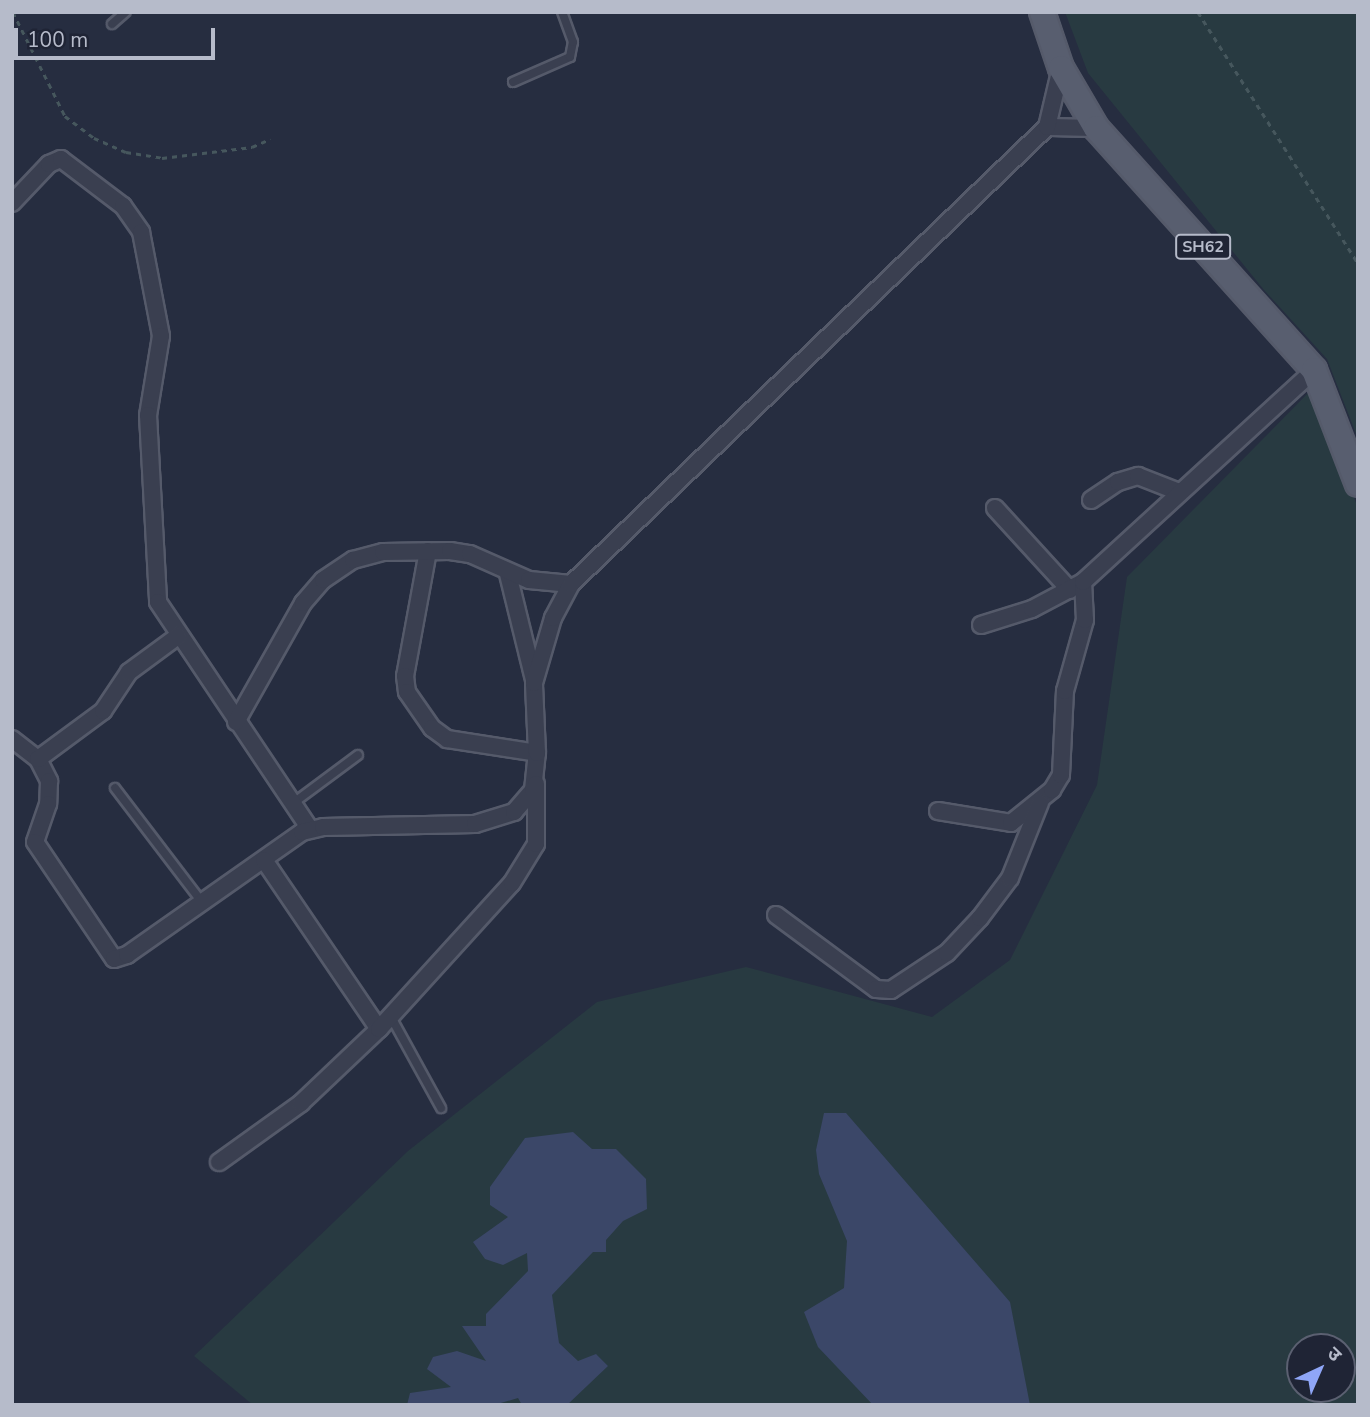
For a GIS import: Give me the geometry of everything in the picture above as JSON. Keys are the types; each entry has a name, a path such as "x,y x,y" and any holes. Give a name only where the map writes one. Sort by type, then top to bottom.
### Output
{"main road":[{"name":"SH62","path":"1042,12 1061,68 1096,128 1314,370 1358,484"}],"street":[{"path":"534,682 549,627 571,584 1047,127 1061,68"},
{"path":"1047,127 1096,128"},
{"path":"12,203 49,163 68,161 123,206 146,246 161,336 148,415 156,590 162,612 310,829"},
{"path":"981,625 1032,609 1076,586 1314,370"},
{"path":"1091,500 1129,477 1147,478 1179,492"},
{"path":"776,915 876,989 891,990 956,945 995,900 1010,878 1042,800 1061,775 1065,691 1085,620 1076,586 995,508"},
{"path":"236,722 289,622 323,580 366,556 428,551 470,554 508,574 571,584"},
{"path":"428,551 405,676 407,692 432,728 447,738 537,753"},
{"path":"219,1162 301,1102 379,1029 512,883 532,854 538,830 534,682 508,574"},
{"path":"38,759 103,710 129,672 178,636"},
{"path":"12,739 38,759 49,792 35,842 109,956 121,959 310,829 488,822 521,806 535,778"},
{"path":"938,811 1011,823 1042,800"},
{"path":"264,860 379,1029"}],"lane":[{"path":"112,24 126,12"},
{"path":"513,82 570,57 573,42 562,12"},
{"path":"292,804 358,755"},
{"path":"115,788 203,903"},
{"path":"390,1017 441,1108"}],"path":[{"path":"13,12 65,116 94,138 126,152 162,158 252,147 270,139"},
{"path":"1198,12 1358,263"}],"shaded area":[{"path":"1065,12 1358,12 1358,439 1327,359 1264,290 1088,73"},
{"path":"1313,388 1358,508 1358,1405 253,1405 194,1356 408,1151 597,1002 746,967 932,1017 1010,960 1097,785 1127,577"}],"water":[{"path":"824,1113 846,1113 1010,1302 1030,1405 873,1405 818,1347 804,1312 844,1288 847,1241 819,1174 816,1150"},
{"path":"573,1132 592,1149 616,1149 646,1179 647,1209 623,1221 606,1240 606,1252 593,1252 552,1295 559,1343 578,1361 596,1354 608,1366 567,1405 522,1405 518,1398 494,1405 407,1405 410,1393 451,1387 427,1369 433,1357 457,1351 486,1361 462,1326 486,1326 486,1314 528,1271 527,1253 503,1265 485,1259 473,1242 508,1217 490,1205 490,1187 525,1138"}]}
